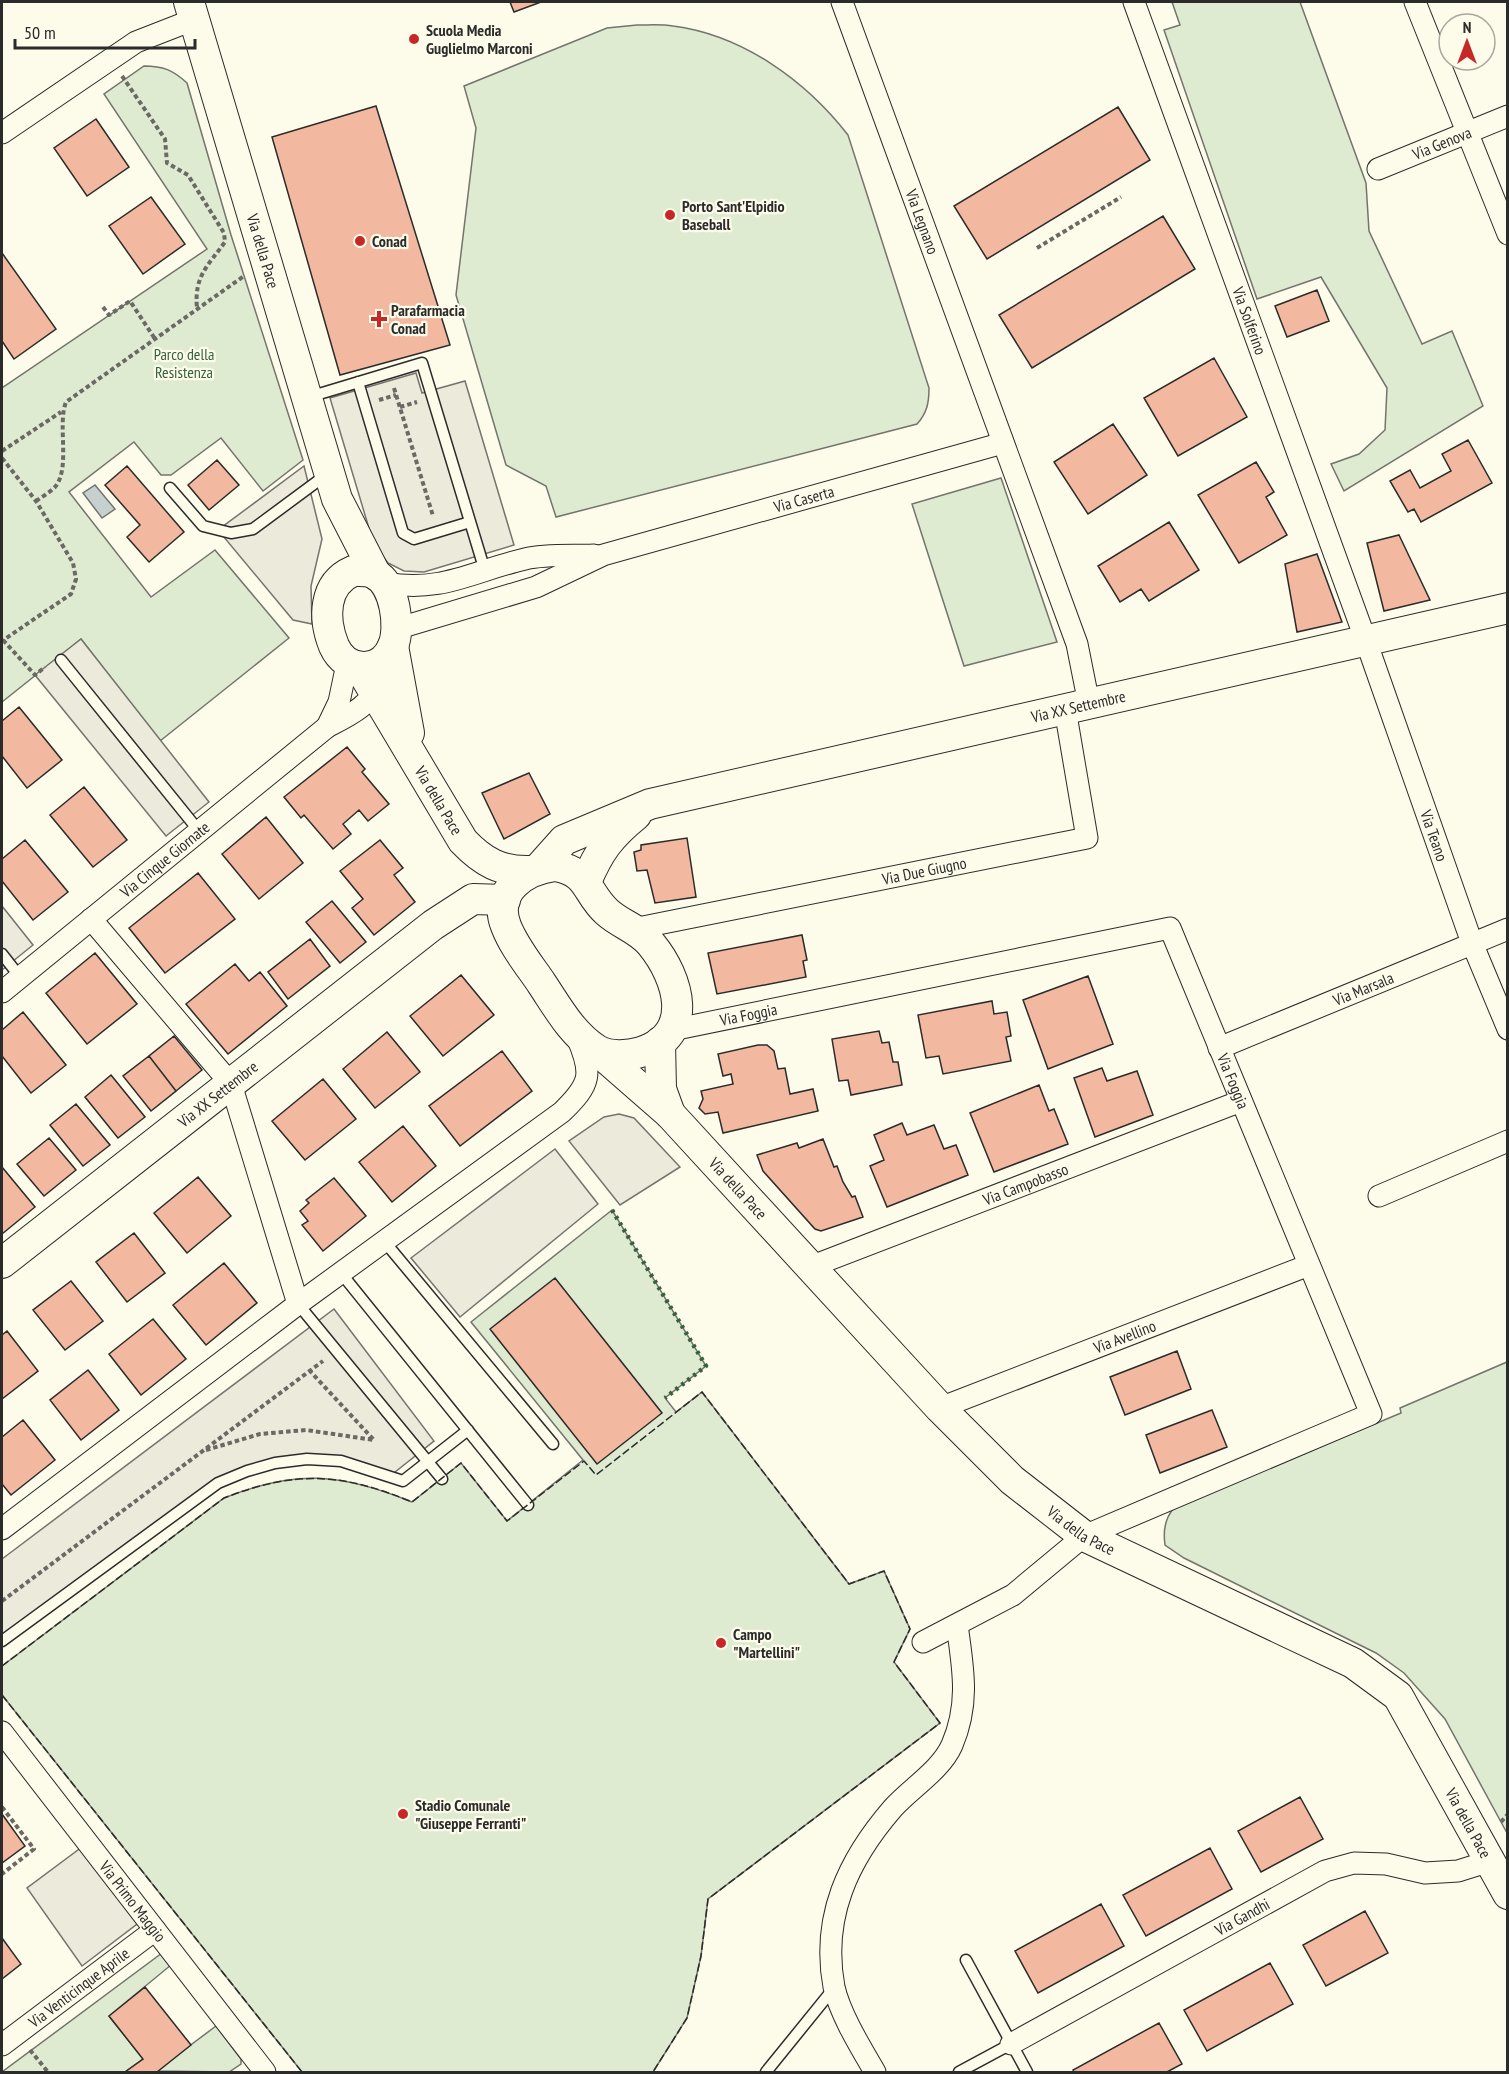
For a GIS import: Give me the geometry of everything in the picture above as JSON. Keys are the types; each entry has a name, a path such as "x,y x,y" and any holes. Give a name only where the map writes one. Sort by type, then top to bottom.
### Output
{"street":[{"name":"Via Legnano","path":"842,2 1077,644 1077,706"},
{"name":"Via Solferino","path":"1134,2 1366,641"},
{"path":"1415,2 1508,234"},
{"path":"2,133 136,42 192,10"},
{"name":"Via della Pace","path":"192,10 333,486 381,579"},
{"name":"Via Genova","path":"1378,169 1508,116"},
{"name":"Via Caserta","path":"376,653 536,587 603,555 1004,443"},
{"name":"Via della Pace","path":"333,486 338,547 333,586"},
{"name":"Via Caserta","path":"381,579 411,588 438,585 527,558 603,555"},
{"path":"353,571 365,571 381,579 394,606 376,653 338,654 330,636 328,601 333,586 342,576 353,571"},
{"name":"Via XX Settembre","path":"2,1263 433,925 464,903 482,898 506,898 512,885 535,870 564,840 650,804 1508,608"},
{"name":"Via Teano","path":"1366,641 1472,943 1508,1029"},
{"name":"Via della Pace","path":"376,653 376,693 480,874 492,880 506,898"},
{"name":"Via della Pace","path":"376,653 415,759"},
{"name":"Via Cinque Giornate","path":"327,727 339,702 376,653"},
{"name":"Via Cinque Giornate","path":"2,992 327,727 351,715 376,693"},
{"name":"Via Due Giugno","path":"633,929 1087,838 1077,706"},
{"name":"Via XX Settembre","path":"586,882 597,858 612,835 650,804"},
{"path":"464,903 468,853"},
{"name":"Via della Pace","path":"468,853 515,872 565,868 573,871 586,882 607,913 633,929 651,944 675,987 678,1004 666,1036 661,1089 670,1114"},
{"path":"506,898 504,919 516,946"},
{"name":"Via XX Settembre","path":"433,925 456,918 483,919 492,923 516,946"},
{"path":"91,919 231,1084 298,1304"},
{"name":"Via Foggia","path":"666,1036 1170,928 1371,1414 1084,1536"},
{"name":"Via Marsala","path":"1220,1048 1508,929"},
{"name":"Via della Pace","path":"516,946 588,1044 670,1114 940,1408 1012,1480 1084,1536 1353,1663 1398,1696 1508,1894"},
{"path":"2,1529 298,1304 562,1112 582,1093 589,1074 588,1044 624,1056 642,1052 666,1036"},
{"name":"Via Campobasso","path":"810,1267 1241,1101"},
{"path":"1379,1196 1508,1142"},
{"name":"Via Avellino","path":"940,1408 1309,1265"},
{"path":"923,1642 1013,1595 1084,1536"},
{"path":"875,2073 856,2039 834,1988 830,1931 843,1884 868,1841 894,1808 951,1748 960,1721 966,1686 957,1625"},
{"name":"Via Primo Maggio","path":"2,1732 155,1930 255,2069"},
{"name":"Via Gandhi","path":"1011,2044 1325,1871 1354,1863 1386,1864 1425,1873 1458,1871 1490,1862"},
{"name":"Via Venticinque Aprile","path":"2,2045 155,1930"}],"lane":[{"path":"307,397 422,363 485,571"},
{"path":"358,382 404,533 414,539 470,522"},
{"path":"170,488 203,526 231,533 254,529 333,486"},
{"path":"62,660 199,831"},
{"path":"2,954 20,977"},
{"path":"384,1241 553,1444"},
{"path":"341,1273 528,1505"},
{"path":"298,1304 442,1479"},
{"path":"2,1641 218,1483 275,1463 307,1460 341,1461 404,1481 468,1430"},
{"path":"966,1960 1027,2073"},
{"path":"766,2073 834,1988"},
{"name":"Via Gandhi","path":"959,2073 1011,2044"}],"path":[{"path":"111,59 165,139 167,163 188,175 224,233 225,242 200,275 195,291 197,309"},
{"path":"1037,248 1121,197"},
{"path":"36,501 56,486 60,474 62,412 66,402 266,261"},
{"path":"103,308 109,315 130,301 155,339"},
{"path":"390,373 437,532"},
{"path":"2,451 62,412"},
{"path":"2,458 36,501 73,562 75,585 71,594 2,640 35,675 58,656 62,660"},
{"path":"2,1601 202,1451 310,1371 374,1440 306,1430 260,1434 202,1451"},
{"path":"2,1807 34,1849 2,1874"},
{"path":"1501,1822 1508,1814"}],"green space":[{"path":"1172,2 1300,2 1366,183 1369,231 1422,344 1452,331 1483,406 1344,491 1331,464 1359,454 1385,430 1387,388 1321,277 1257,299 1164,30 1180,25"},
{"name":"Porto Sant'Elpidio Baseball","path":"669,25 699,31 748,50 793,79 813,96 848,135 929,388 928,403 917,424 556,517 546,486 506,465 456,295 476,128 464,86 607,28"},
{"name":"Parco della Resistenza","path":"144,66 167,70 187,83 231,235 303,460 263,491 221,438 171,475 161,475 134,442 69,492 151,597 215,550 289,638 160,741 81,639 2,702 2,388 207,249 104,94"},
{"path":"1001,478 1057,642 964,666 912,504"},
{"path":"612,1210 706,1366 665,1398 676,1412 702,1392 849,1584 884,1571 910,1629 894,1662 940,1723 708,1899 701,1956 687,2018 653,2072 302,2072 2,1695 2,1666 224,1498 274,1482 318,1478 340,1480 386,1492 412,1502 461,1463 507,1521 583,1460 471,1322"},
{"path":"1507,1362 1507,1833 1445,1719 1404,1673 1376,1653 1184,1558 1165,1545 1164,1535 1165,1525 1174,1508 1401,1413 1400,1408"},
{"path":"162,1953 171,1965 109,2016 143,2059 125,2072 2,2072"},
{"path":"216,2026 241,2059 241,2064 229,2072 156,2071"}],"shaded area":[{"path":"416,373 422,393 465,381 514,545 424,572 404,571 388,563 374,545 330,398"},
{"path":"304,466 322,539 311,586 312,624 293,620 218,530"},
{"path":"95,485 115,509 102,518 83,493"},
{"path":"81,639 209,802 166,836 35,675"},
{"path":"2,906 33,945 2,970"},
{"path":"619,1114 634,1118 680,1167 620,1205 569,1141 604,1117"},
{"path":"555,1149 598,1204 460,1317 411,1258"},
{"path":"334,1309 434,1441 390,1476 307,1459 218,1483 2,1641 2,1559"},
{"path":"82,1847 141,1921 82,1966 27,1888"}],"building":[{"path":"510,2 541,2 514,12"},
{"name":"Conad","path":"376,106 450,345 340,375 272,137"},
{"path":"1118,107 1150,160 987,259 954,206"},
{"path":"96,119 129,167 87,196 54,148"},
{"path":"151,197 185,244 143,274 109,226"},
{"path":"1163,216 1195,269 1032,368 999,315"},
{"path":"2,253 56,329 14,359 2,341"},
{"path":"1317,290 1329,321 1287,337 1275,306"},
{"path":"1214,358 1247,417 1178,456 1144,398"},
{"path":"1113,424 1147,475 1088,514 1054,462"},
{"path":"1468,440 1492,483 1421,522 1414,509 1408,512 1390,481 1410,470 1420,488 1451,471 1442,454"},
{"path":"217,460 239,485 209,510 188,485"},
{"path":"1256,462 1274,492 1266,497 1287,535 1239,563 1198,495"},
{"path":"127,466 184,532 149,562 127,537 140,525 105,485"},
{"path":"1169,522 1199,570 1149,601 1141,589 1120,602 1098,566"},
{"path":"1399,535 1430,600 1384,611 1367,543"},
{"path":"1317,554 1342,622 1297,632 1285,564"},
{"path":"19,707 62,760 27,788 2,756 2,721"},
{"path":"347,747 365,769 362,772 389,804 368,821 359,810 343,824 351,834 333,849 304,815 301,818 284,797"},
{"path":"529,773 550,814 504,839 482,793"},
{"path":"84,787 127,840 93,867 50,815"},
{"path":"266,817 303,863 259,899 222,854"},
{"path":"687,838 696,897 655,903 647,870 637,871 634,852 641,850 641,845"},
{"path":"25,840 68,892 33,920 2,881 2,859"},
{"path":"380,840 403,868 394,875 415,902 374,935 352,908 363,899 340,871"},
{"path":"198,873 235,919 165,973 129,928"},
{"path":"332,901 366,942 340,963 306,922"},
{"path":"802,935 807,960 803,961 806,977 717,994 708,953"},
{"path":"310,939 330,966 288,999 268,972"},
{"path":"95,953 137,1004 87,1044 46,993"},
{"path":"235,964 249,981 260,972 287,1006 228,1054 186,1004"},
{"path":"461,975 494,1015 443,1056 410,1016"},
{"path":"1088,976 1113,1044 1048,1069 1023,1000"},
{"path":"992,1001 994,1014 1007,1012 1011,1036 1006,1037 1011,1061 943,1074 939,1056 926,1058 918,1015"},
{"path":"23,1012 66,1065 31,1093 2,1056 2,1030"},
{"path":"879,1031 882,1043 889,1042 893,1062 898,1062 902,1085 851,1095 848,1080 839,1081 832,1039"},
{"path":"387,1032 420,1072 375,1108 343,1069"},
{"path":"174,1036 202,1070 176,1091 149,1056"},
{"path":"767,1045 774,1051 778,1069 785,1068 790,1094 813,1089 818,1111 723,1133 718,1112 705,1114 699,1108 703,1099 701,1091 733,1084 731,1074 723,1076 718,1054"},
{"path":"502,1051 532,1091 460,1146 429,1106"},
{"path":"149,1056 176,1091 151,1111 123,1076"},
{"path":"1102,1068 1107,1081 1137,1071 1153,1115 1095,1137 1074,1078"},
{"path":"111,1075 145,1117 118,1138 85,1097"},
{"path":"323,1079 356,1119 305,1160 272,1121"},
{"path":"1039,1085 1049,1111 1054,1109 1068,1144 994,1172 970,1113"},
{"path":"76,1104 110,1145 83,1166 50,1125"},
{"path":"902,1123 907,1135 934,1125 944,1149 956,1145 968,1175 887,1207 870,1166 884,1160 874,1135"},
{"path":"403,1126 436,1166 392,1202 359,1162"},
{"path":"49,1138 76,1170 44,1196 17,1164"},
{"path":"823,1139 834,1167 837,1166 852,1197 855,1196 863,1217 821,1231 815,1229 763,1171 757,1155 797,1143 799,1148"},
{"path":"2,1167 35,1207 2,1234"},
{"path":"198,1177 231,1216 187,1253 154,1213"},
{"path":"334,1178 366,1216 323,1251 302,1225 308,1221 300,1211 309,1203 306,1200"},
{"path":"134,1233 165,1273 127,1302 96,1262"},
{"path":"224,1263 257,1303 206,1345 173,1305"},
{"path":"555,1278 662,1413 597,1464 490,1329"},
{"path":"71,1281 103,1321 65,1350 33,1310"},
{"path":"153,1319 186,1359 141,1395 109,1354"},
{"path":"7,1331 38,1371 2,1399 2,1335"},
{"path":"1177,1351 1191,1389 1125,1415 1110,1377"},
{"path":"88,1370 119,1410 81,1440 50,1400"},
{"path":"1212,1410 1227,1447 1160,1473 1146,1435"},
{"path":"23,1420 55,1460 11,1495 2,1484 2,1437"},
{"path":"1300,1797 1323,1839 1261,1872 1238,1831"},
{"path":"2,1814 25,1846 2,1863"},
{"path":"1210,1848 1232,1889 1146,1936 1123,1895"},
{"path":"1101,1904 1124,1946 1038,1993 1015,1951"},
{"path":"1365,1911 1388,1953 1326,1986 1303,1945"},
{"path":"2,1938 21,1964 2,1979"},
{"path":"1270,1963 1293,2004 1207,2051 1184,2010"},
{"path":"145,1987 191,2045 157,2072 125,2072 143,2059 109,2016"},
{"path":"1159,2023 1182,2064 1167,2072 1074,2072 1073,2070"}],"hedge":[{"path":"612,1210 706,1366 665,1398"}],"fence":[{"path":"2,1666 224,1498 274,1483 297,1479 319,1479 363,1485 412,1502 461,1463 507,1521 584,1461 596,1475 702,1392 849,1584 884,1571 910,1629 894,1662 940,1723 708,1899 701,1956 687,2018 653,2072"},
{"path":"2,1695 302,2072"}],"place":[{"name":"Scuola Media Guglielmo Marconi","path":"414,39"},
{"name":"Porto Sant'Elpidio Baseball","path":"670,215"},
{"name":"Conad","path":"360,241"},
{"name":"Parafarmacia Conad","path":"379,319"},
{"name":"Campo \"Martellini\"","path":"721,1643"},
{"name":"Stadio Comunale \"Giuseppe Ferranti\"","path":"403,1814"}]}
